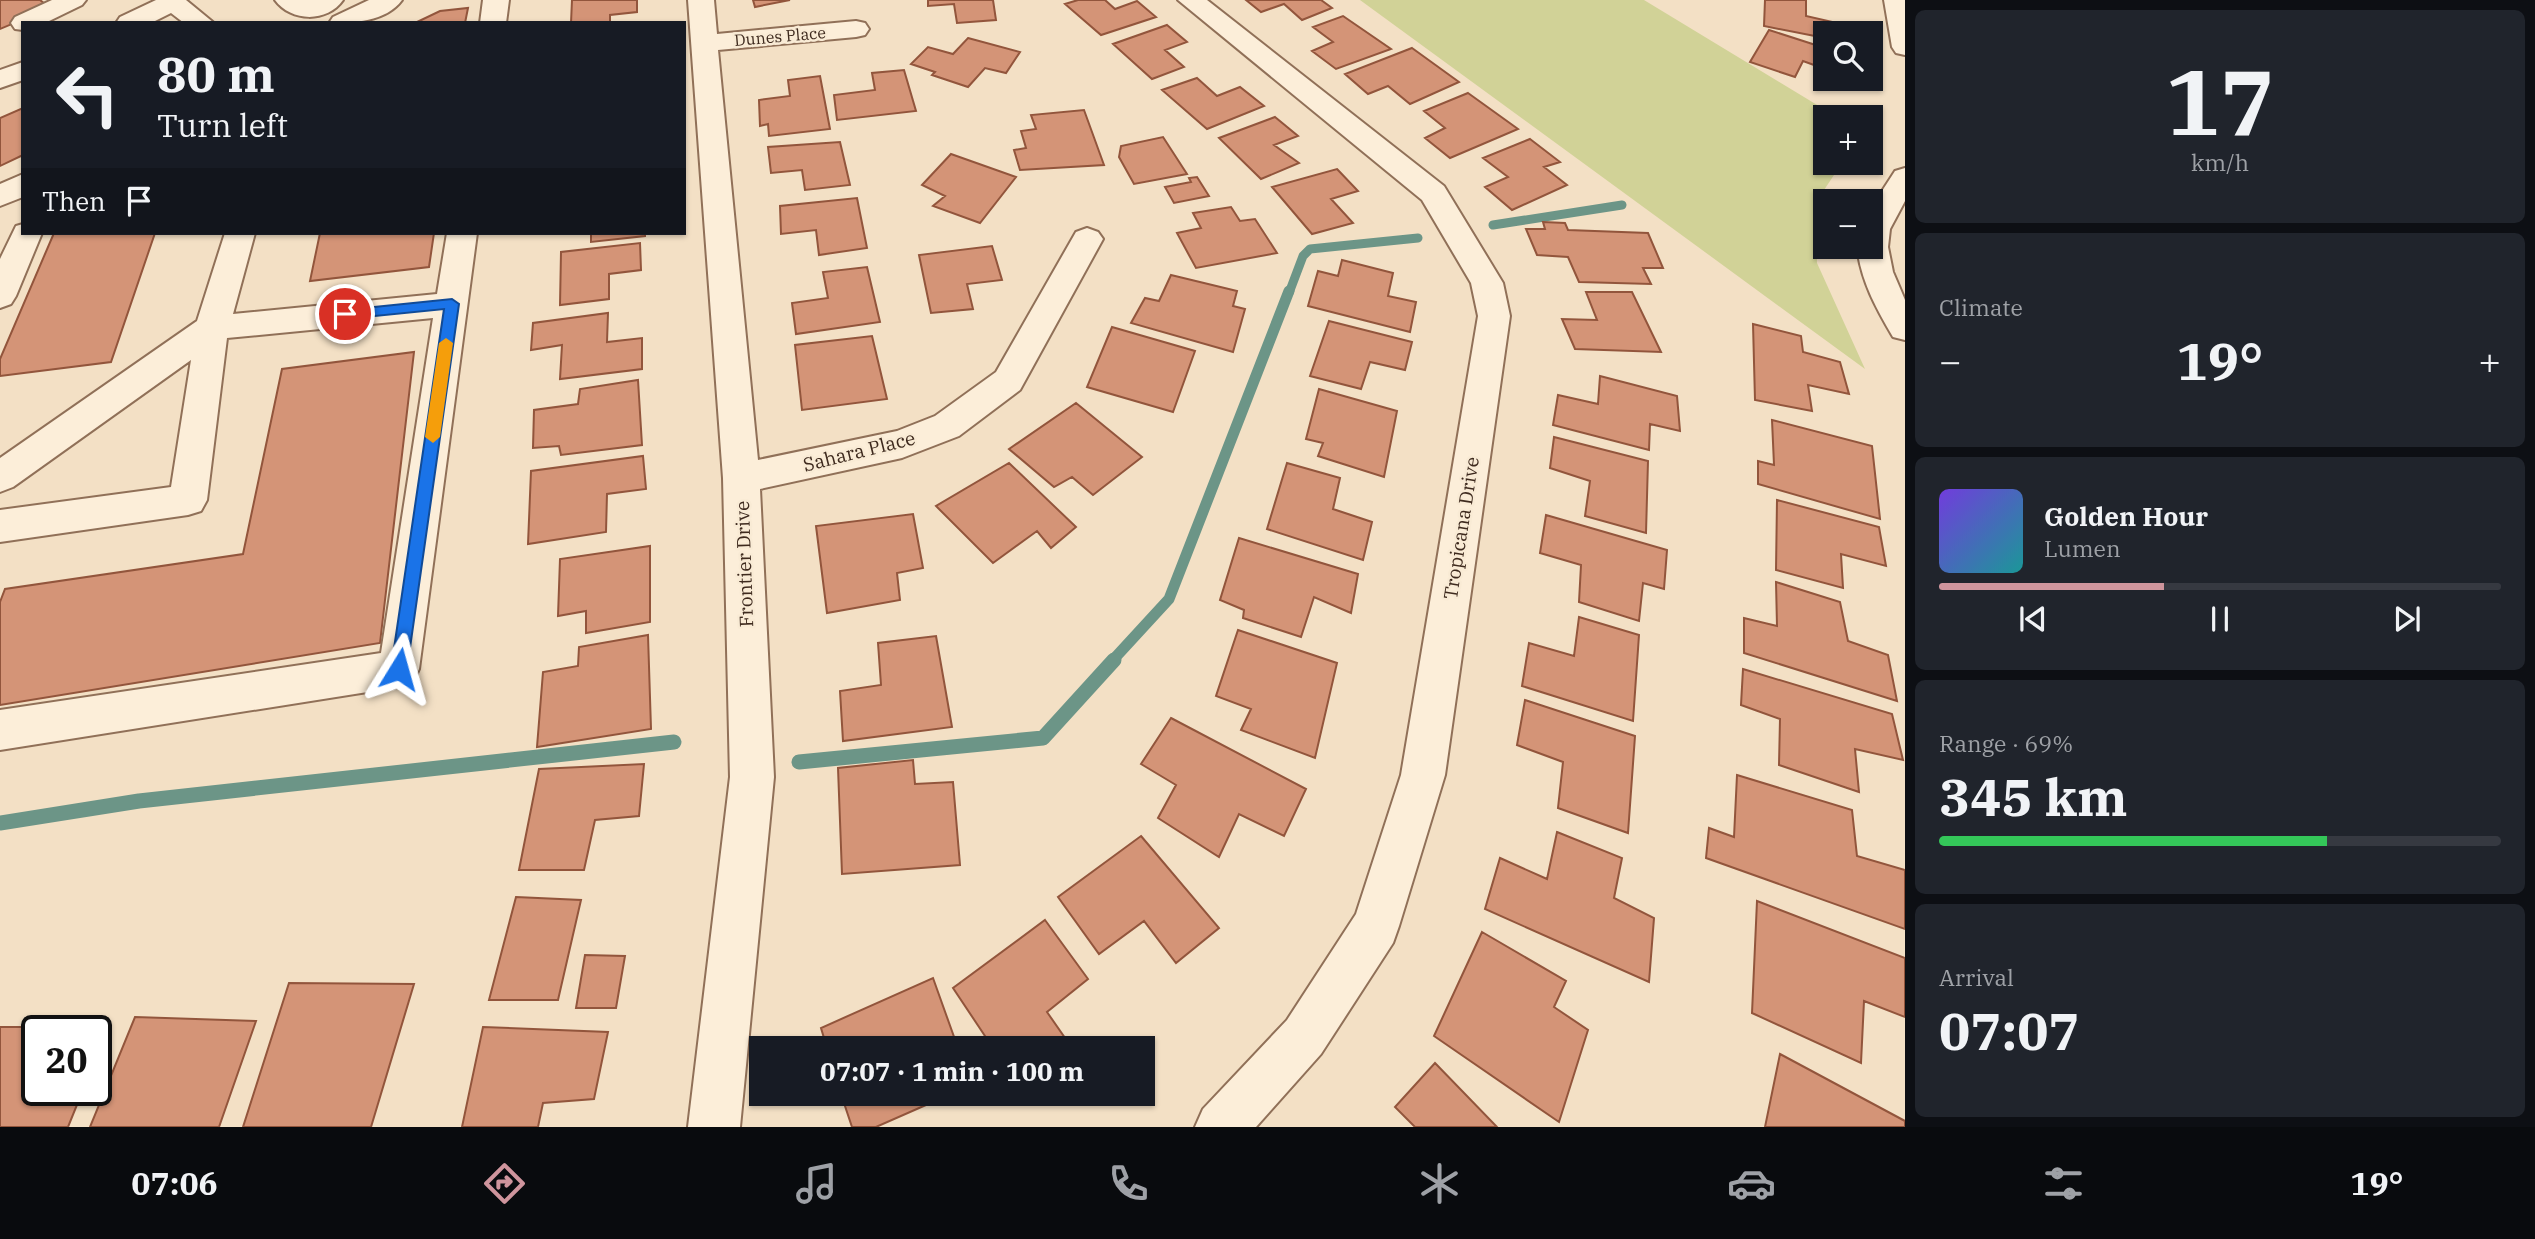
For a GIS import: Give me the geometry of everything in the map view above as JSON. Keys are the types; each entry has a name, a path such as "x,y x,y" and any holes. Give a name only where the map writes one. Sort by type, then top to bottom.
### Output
{"street":[{"path":"27,21 73,0"},
{"path":"283,21 297,6 330,0"},
{"path":"346,21 389,0"},
{"path":"493,21 496,0"},
{"name":"Frontier Drive","path":"701,0 741,478 752,777 714,1127"},
{"name":"Tropicana Drive","path":"1191,0 1433,193 1487,283 1494,316 1423,775 1376,926 1304,1037 1220,1127"},
{"path":"1898,0 1905,47"},
{"path":"133,21 171,1 198,21"},
{"path":"0,34 21,24"},
{"name":"Dunes Place","path":"704,43 856,29"},
{"path":"0,80 21,71"},
{"path":"1905,178 1873,233 1876,265 1887,299 1905,328"},
{"path":"0,196 21,185"},
{"path":"0,296 26,235"},
{"path":"0,526 188,500 212,328 239,235"},
{"path":"0,730 399,669 462,235"},
{"name":"Sahara Place","path":"741,478 902,444 947,426 1008,382 1087,239"},
{"path":"0,477 212,328 452,304"}],"green space":[{"path":"1360,0 1644,0 1817,105 1813,105 1813,175 1834,175 1825,189 1813,189 1813,259 1817,259 1865,369"}],"building":[{"path":"0,0 40,0 50,8 0,29"},
{"path":"572,0 637,0 637,12 610,15 610,21 571,21"},
{"path":"753,0 790,0 755,7"},
{"path":"928,0 993,0 996,20 957,23 954,4 928,6"},
{"path":"1078,0 1105,0 1115,9 1137,1 1156,17 1101,35 1065,4"},
{"path":"1246,0 1321,0 1332,8 1302,20 1284,4 1261,12"},
{"path":"1765,0 1806,0 1806,16 1828,21 1813,21 1813,36 1764,26"},
{"path":"468,8 465,21 419,21 440,11"},
{"path":"1343,16 1391,49 1336,69 1312,51 1333,42 1313,27"},
{"path":"1167,25 1187,42 1165,50 1184,67 1152,79 1113,44"},
{"path":"1769,30 1813,44 1813,65 1803,61 1795,77 1750,62"},
{"path":"968,38 1020,52 1006,73 985,68 968,87 932,75 935,72 911,64 928,47 953,54"},
{"path":"1412,48 1459,82 1410,104 1388,86 1368,94 1345,74"},
{"path":"904,70 916,111 837,120 834,95 875,90 872,73"},
{"path":"820,76 830,129 769,136 768,124 760,126 759,100 790,96 788,80"},
{"path":"1197,78 1217,96 1240,87 1264,106 1207,129 1162,90"},
{"path":"1468,93 1518,129 1450,158 1425,138 1445,128 1424,111"},
{"path":"21,109 21,156 0,166 0,118"},
{"path":"1084,110 1104,165 1020,170 1014,150 1026,148 1021,131 1036,129 1031,115"},
{"path":"1275,117 1298,136 1274,145 1299,163 1261,179 1219,138"},
{"path":"1163,137 1187,174 1134,184 1119,157 1121,146"},
{"path":"1530,139 1560,162 1544,167 1567,185 1512,210 1485,187 1508,177 1483,158"},
{"path":"840,142 850,185 805,190 802,170 771,173 768,147"},
{"path":"951,154 1016,177 980,223 933,206 945,196 922,185"},
{"path":"1337,169 1358,191 1331,199 1353,223 1312,234 1272,187"},
{"path":"1197,177 1209,196 1174,203 1165,187 1191,182 1189,178"},
{"path":"857,198 867,248 819,255 816,230 781,234 780,206"},
{"path":"1231,207 1240,221 1255,219 1277,253 1196,268 1177,233 1201,228 1193,213"},
{"path":"1543,222 1565,223 1568,230 1648,233 1663,268 1643,268 1651,284 1579,282 1568,257 1537,255 1526,229 1545,229"},
{"path":"53,235 154,235 111,362 0,376 0,359"},
{"path":"320,235 434,235 429,267 310,281"},
{"path":"591,235 645,235 645,236 591,242"},
{"path":"640,243 641,270 609,274 609,299 560,305 561,252"},
{"path":"992,246 1002,280 967,284 973,309 931,313 919,255"},
{"path":"1342,260 1393,273 1388,296 1416,302 1410,332 1308,306 1318,271 1338,276"},
{"path":"867,267 880,322 796,334 792,303 828,298 823,272"},
{"path":"1171,275 1237,291 1233,306 1245,309 1233,352 1131,323 1145,298 1159,301"},
{"path":"1586,292 1632,292 1661,352 1575,349 1562,319 1597,320"},
{"path":"608,313 607,342 642,338 642,369 560,379 562,345 531,350 533,323"},
{"path":"1329,321 1412,342 1405,370 1370,362 1361,389 1310,376"},
{"path":"1753,324 1801,336 1803,352 1840,362 1849,394 1808,385 1812,411 1755,400"},
{"path":"1112,327 1195,351 1173,412 1087,387"},
{"path":"872,336 887,399 802,410 795,345"},
{"path":"414,352 380,643 0,705 0,602 5,589 243,554 282,369"},
{"path":"1600,376 1677,396 1680,431 1650,424 1649,450 1553,425 1558,395 1598,404"},
{"path":"638,380 642,445 561,455 559,446 533,448 534,410 578,404 580,389"},
{"path":"1319,389 1397,411 1384,477 1318,456 1323,443 1306,439"},
{"path":"1076,403 1142,457 1093,495 1072,477 1054,487 1009,449"},
{"path":"1772,420 1872,446 1880,519 1758,484 1758,461 1774,465"},
{"path":"1554,437 1648,461 1646,533 1585,516 1590,481 1550,468"},
{"path":"643,456 646,489 607,494 606,532 528,544 531,471"},
{"path":"1009,463 1076,527 1051,548 1037,531 993,563 936,506"},
{"path":"1287,463 1340,478 1333,509 1372,522 1363,560 1267,529"},
{"path":"1777,500 1879,527 1886,566 1841,554 1843,588 1776,570"},
{"path":"913,514 923,568 897,573 900,600 827,613 816,526"},
{"path":"1546,515 1667,550 1664,589 1643,583 1639,621 1579,602 1581,565 1540,553"},
{"path":"1239,538 1358,574 1351,613 1314,597 1301,637 1243,618 1244,610 1220,600"},
{"path":"650,546 650,622 586,633 586,611 558,616 560,559"},
{"path":"1776,582 1840,602 1848,641 1888,655 1897,701 1744,653 1744,618 1777,626"},
{"path":"1579,617 1639,635 1633,721 1522,686 1529,643 1574,656"},
{"path":"1238,630 1337,663 1315,758 1241,730 1251,709 1216,696"},
{"path":"648,635 651,729 537,747 543,672 578,666 579,647"},
{"path":"936,636 952,727 843,741 840,691 881,685 878,643"},
{"path":"1743,669 1892,714 1903,760 1855,749 1859,792 1779,765 1780,719 1741,705"},
{"path":"1525,700 1635,736 1628,833 1558,808 1563,762 1517,745"},
{"path":"1171,718 1306,789 1284,836 1239,814 1219,857 1158,818 1176,785 1141,764"},
{"path":"913,760 915,784 953,782 960,865 842,874 838,768"},
{"path":"644,764 639,816 595,820 584,870 519,870 539,769"},
{"path":"1737,775 1852,810 1857,856 1905,870 1905,929 1706,858 1709,828 1734,837"},
{"path":"1557,832 1622,858 1614,898 1654,918 1649,982 1485,909 1500,858 1547,879"},
{"path":"1141,836 1219,928 1176,963 1144,921 1099,954 1058,897"},
{"path":"516,897 581,900 558,1000 489,1000"},
{"path":"1757,901 1905,958 1905,1017 1864,1001 1861,1063 1752,1013"},
{"path":"1045,920 1088,979 1047,1012 1064,1036 985,1036 953,988"},
{"path":"1482,932 1566,981 1554,1007 1588,1030 1559,1122 1434,1036"},
{"path":"585,955 625,956 616,1008 576,1008"},
{"path":"933,978 954,1036 823,1036 821,1028"},
{"path":"289,983 414,984 371,1127 243,1127"},
{"path":"135,1017 256,1021 219,1127 90,1127 99,1106 112,1106 112,1073"},
{"path":"0,1027 21,1027 21,1106 77,1106 68,1127 0,1127"},
{"path":"483,1027 608,1032 594,1099 543,1103 538,1127 462,1127"},
{"path":"1780,1054 1905,1121 1905,1127 1765,1127"},
{"path":"1435,1063 1497,1127 1415,1127 1395,1107"},
{"path":"845,1106 924,1106 876,1127 852,1127"}],"waterway":[{"path":"1493,225 1622,205"},
{"path":"1289,293 1303,256 1310,249 1418,238"},
{"path":"1112,661 1169,599 1289,291"},
{"path":"799,762 1043,738 1114,660"},
{"path":"0,823 139,801 674,742"}],"slow traffic":[{"path":"433,437 446,343"}],"route":[{"path":"345,314 452,304 399,669"}]}
